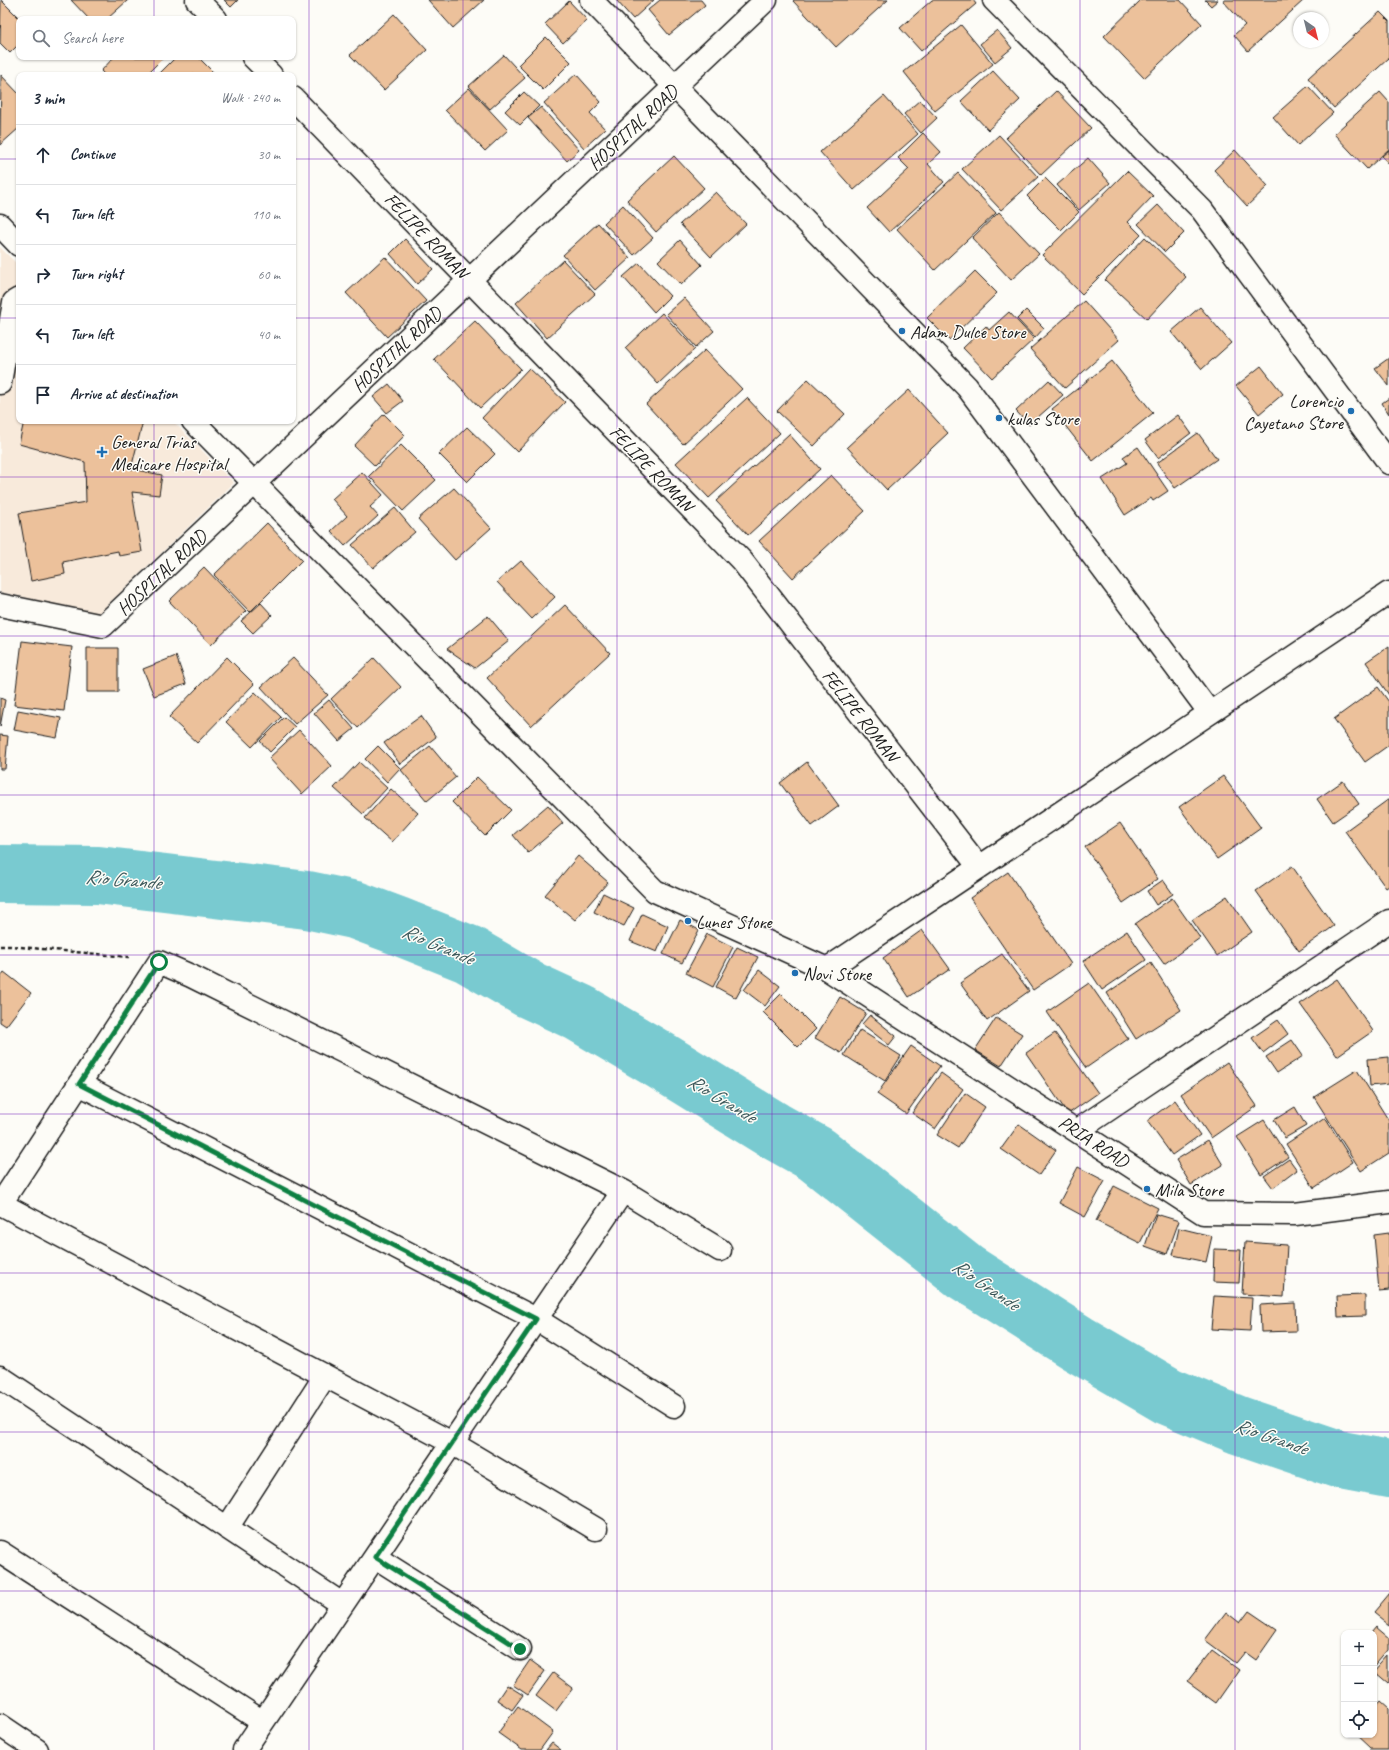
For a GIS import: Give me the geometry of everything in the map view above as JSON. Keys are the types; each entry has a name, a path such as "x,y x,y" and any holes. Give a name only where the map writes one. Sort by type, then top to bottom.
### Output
{"street":[{"path":"198,0 213,16"},
{"path":"591,0 967,387 1210,713"},
{"name":"HOSPITAL ROAD","path":"0,605 104,626 766,0"},
{"path":"994,0 1202,210 1389,463"},
{"path":"256,60 268,72"},
{"name":"FELIPE ROMAN","path":"296,101 742,561 979,867"},
{"path":"0,225 16,242"},
{"path":"0,383 14,302 16,300"},
{"name":"PRIA ROAD","path":"196,424 655,891 827,968 1078,1130 1203,1213 1295,1214 1389,1202"},
{"path":"827,968 1389,593"},
{"path":"1078,1130 1389,921"},
{"path":"596,1529 452,1443 0,1205 159,962 206,983 623,1191 720,1250"},
{"path":"79,1084 536,1319 674,1406"},
{"path":"244,1750 623,1191"},
{"path":"227,1528 325,1376"},
{"path":"0,1377 342,1604"},
{"path":"0,1552 263,1722"},
{"path":"375,1557 520,1649"},
{"path":"0,1726 37,1750"}],"path":[{"path":"0,946 119,955 159,962"}],"shaded area":[{"name":"General Trias Medicare Hospital","path":"0,247 16,263 16,424 176,424 234,483 98,614 0,592"}],"building":[{"path":"1,0 17,16 16,47 10,53 0,43"},
{"path":"71,0 128,0 110,16 86,16"},
{"path":"224,0 238,0 231,7"},
{"path":"428,0 484,0 453,28"},
{"path":"616,0 654,0 633,19"},
{"path":"660,0 701,0 705,5 669,35 648,10"},
{"path":"888,0 836,47 793,1"},
{"path":"932,0 973,0 976,4 921,51 900,28"},
{"path":"1141,0 1180,0 1202,24 1144,78 1104,36"},
{"path":"1205,0 1218,0 1211,6"},
{"path":"1304,0 1248,51 1234,35 1245,25 1223,1"},
{"path":"569,1 587,20 563,43 545,24"},
{"path":"1380,12 1389,21 1389,58 1334,108 1308,78"},
{"path":"394,14 427,50 384,90 350,55"},
{"path":"961,25 993,64 935,111 904,72"},
{"path":"997,30 1012,48 995,62 980,44"},
{"path":"546,37 571,62 543,90 518,65"},
{"path":"504,55 525,78 490,109 469,86"},
{"path":"111,60 161,60 149,72 101,71"},
{"path":"173,60 201,60 213,72 161,72"},
{"path":"993,71 1020,100 988,130 961,101"},
{"path":"576,74 601,102 590,113 605,129 584,148 544,103"},
{"path":"1,75 16,91 16,131 0,145"},
{"path":"1308,86 1333,113 1298,145 1273,117"},
{"path":"469,88 508,130 485,151 445,110"},
{"path":"1056,91 1091,128 1041,175 1006,138"},
{"path":"524,92 539,106 520,125 505,111"},
{"path":"1380,92 1389,102 1389,149 1367,169 1334,134"},
{"path":"884,96 918,134 854,190 820,152"},
{"path":"920,100 937,118 921,133 904,114"},
{"path":"541,107 579,150 567,161 528,118"},
{"path":"923,133 941,152 928,164 944,182 889,232 867,208 909,169 898,158"},
{"path":"999,135 1038,177 1001,210 962,169"},
{"path":"1235,150 1268,186 1247,206 1214,170"},
{"path":"1389,150 1389,164 1382,156"},
{"path":"674,156 704,188 656,232 627,200"},
{"path":"1088,158 1110,183 1079,210 1057,185"},
{"path":"1127,171 1153,196 1128,222 1141,235 1082,294 1042,255"},
{"path":"958,173 996,213 935,270 897,229"},
{"path":"1045,178 1079,212 1061,230 1027,196"},
{"path":"716,192 746,224 711,257 680,224"},
{"path":"623,205 653,238 634,255 604,223"},
{"path":"1158,205 1184,233 1165,252 1138,224"},
{"path":"999,212 1039,254 1011,280 972,238"},
{"path":"598,223 630,258 595,290 563,255"},
{"path":"1145,237 1186,277 1147,319 1105,280"},
{"path":"405,239 433,269 417,284 390,254"},
{"path":"680,240 702,265 681,285 658,261"},
{"path":"385,257 426,301 387,337 346,293"},
{"path":"563,260 595,294 547,338 516,303"},
{"path":"639,263 670,296 654,312 623,277"},
{"path":"975,271 997,293 949,340 927,318"},
{"path":"684,298 714,331 696,347 666,314"},
{"path":"1084,301 1119,340 1065,388 1030,349"},
{"path":"1200,307 1231,343 1202,369 1171,332"},
{"path":"1026,310 1044,328 1035,338 1017,319"},
{"path":"1009,312 1034,339 992,378 963,348 986,326 989,330"},
{"path":"662,313 695,349 658,384 625,348"},
{"path":"475,321 521,369 480,408 434,359"},
{"path":"705,350 742,389 683,444 646,404"},
{"path":"1389,358 1389,386 1375,368"},
{"path":"1112,361 1153,413 1093,461 1052,409"},
{"path":"1261,366 1283,394 1259,414 1236,386"},
{"path":"529,368 565,402 517,452 482,418"},
{"path":"808,379 845,414 814,446 777,411"},
{"path":"1049,380 1063,395 1029,425 1016,411"},
{"path":"389,384 403,401 387,413 373,397"},
{"path":"909,390 948,433 887,490 847,447"},
{"path":"747,398 780,433 709,498 676,463"},
{"path":"1389,398 1389,414 1382,403"},
{"path":"384,414 405,435 375,466 354,446"},
{"path":"1178,415 1191,433 1158,458 1145,440"},
{"name":"General Trias Medicare Hospital","path":"23,424 142,424 131,469 162,475 159,495 132,492 142,552 119,556 118,551 63,562 65,574 31,581 19,513 86,502 85,462 19,444"},
{"path":"467,427 495,454 467,482 439,454"},
{"path":"1198,433 1217,459 1175,488 1157,463"},
{"path":"789,434 820,469 748,535 716,501"},
{"path":"401,445 436,480 403,511 369,476"},
{"path":"1138,447 1168,491 1153,501 1151,498 1125,515 1102,479 1127,463 1123,457"},
{"path":"362,472 383,495 370,507 378,516 345,546 331,531 347,516 332,499"},
{"path":"831,475 865,511 793,578 759,541"},
{"path":"454,488 491,528 455,560 418,519"},
{"path":"395,508 415,532 373,568 352,545"},
{"path":"267,523 302,560 250,612 214,575"},
{"path":"521,561 555,597 532,619 497,582"},
{"path":"204,567 246,611 211,645 169,601"},
{"path":"261,603 272,615 253,633 241,621"},
{"path":"565,605 610,653 531,726 487,678"},
{"path":"488,616 509,641 475,668 447,649"},
{"path":"22,641 72,647 64,711 14,705"},
{"path":"1389,646 1389,695 1366,662"},
{"path":"87,648 118,648 118,692 87,692"},
{"path":"176,656 186,684 154,696 143,669"},
{"path":"227,657 254,684 197,743 169,717"},
{"path":"293,658 328,695 295,724 261,687"},
{"path":"374,658 401,687 358,728 331,699"},
{"path":"1378,687 1389,702 1389,745 1365,762 1334,719"},
{"path":"255,692 281,717 252,747 226,722"},
{"path":"0,698 5,700 0,727"},
{"path":"329,700 354,729 339,741 314,713"},
{"path":"18,710 61,718 57,738 14,730"},
{"path":"421,716 436,737 400,764 384,743"},
{"path":"284,717 295,727 270,752 260,741"},
{"path":"299,730 332,766 302,794 269,758"},
{"path":"0,735 8,736 5,769 0,769"},
{"path":"378,746 400,768 387,782 365,759"},
{"path":"430,746 456,777 427,801 401,770"},
{"path":"359,762 387,788 363,814 334,788"},
{"path":"807,762 839,806 812,826 780,783"},
{"path":"1223,776 1261,828 1217,859 1179,807"},
{"path":"477,777 511,810 485,836 452,802"},
{"path":"1343,781 1359,804 1333,822 1317,799"},
{"path":"391,789 418,813 392,842 365,818"},
{"path":"1389,799 1389,886 1386,888 1345,831"},
{"path":"548,805 563,823 528,853 513,835"},
{"path":"1120,823 1158,879 1123,903 1085,847"},
{"path":"578,856 608,882 575,920 545,895"},
{"path":"1292,866 1334,926 1299,951 1256,891"},
{"path":"1008,872 1071,964 1033,990 970,898"},
{"path":"1163,880 1173,894 1156,905 1147,891"},
{"path":"603,893 634,908 624,926 594,912"},
{"path":"1227,896 1252,932 1217,956 1192,920"},
{"path":"1172,898 1200,938 1164,964 1135,924"},
{"path":"642,914 668,926 657,952 630,941"},
{"path":"680,920 699,930 682,963 663,954"},
{"path":"922,930 950,969 909,997 883,958"},
{"path":"1127,931 1146,960 1102,990 1083,961"},
{"path":"707,934 733,947 713,987 686,973"},
{"path":"737,947 758,957 736,998 716,987"},
{"path":"1002,954 1029,991 987,1021 960,983"},
{"path":"1151,963 1181,1010 1136,1039 1107,993"},
{"path":"759,970 780,986 765,1006 744,990"},
{"path":"4,972 31,993 6,1026 0,1022 0,978"},
{"path":"1337,979 1373,1031 1337,1056 1300,1004"},
{"path":"1089,983 1128,1039 1086,1068 1047,1012"},
{"path":"781,994 816,1029 798,1047 763,1012"},
{"path":"840,997 866,1013 841,1053 815,1038"},
{"path":"870,1015 896,1036 889,1045 862,1024"},
{"path":"996,1018 1022,1034 1001,1066 975,1050"},
{"path":"1278,1020 1288,1034 1263,1053 1252,1038"},
{"path":"860,1030 901,1056 885,1081 844,1055"},
{"path":"1055,1033 1098,1093 1068,1114 1026,1053"},
{"path":"1292,1040 1303,1056 1277,1073 1266,1057"},
{"path":"911,1046 940,1066 906,1114 877,1094"},
{"path":"1389,1057 1389,1084 1370,1086 1368,1059"},
{"path":"1227,1062 1257,1106 1211,1138 1181,1094"},
{"path":"1357,1070 1389,1121 1389,1153 1361,1171 1314,1097"},
{"path":"941,1073 963,1089 935,1129 912,1113"},
{"path":"965,1093 985,1107 958,1148 937,1135"},
{"path":"1175,1100 1200,1135 1172,1155 1147,1121"},
{"path":"1295,1107 1306,1126 1285,1138 1274,1120"},
{"path":"1325,1118 1353,1162 1314,1188 1286,1144"},
{"path":"1264,1120 1288,1157 1261,1175 1237,1137"},
{"path":"1019,1124 1056,1150 1039,1175 1001,1149"},
{"path":"1208,1140 1223,1165 1191,1185 1176,1160"},
{"path":"1289,1159 1297,1170 1273,1188 1264,1176"},
{"path":"1078,1167 1105,1181 1085,1217 1059,1203"},
{"path":"1114,1186 1158,1208 1140,1243 1096,1221"},
{"path":"1156,1214 1179,1221 1167,1254 1145,1246"},
{"path":"1179,1228 1212,1236 1206,1262 1173,1255"},
{"path":"1389,1233 1389,1290 1379,1291 1374,1235"},
{"path":"1245,1242 1287,1245 1284,1297 1242,1294"},
{"path":"1214,1249 1241,1250 1239,1283 1213,1282"},
{"path":"1365,1295 1365,1316 1338,1317 1337,1296"},
{"path":"1214,1296 1252,1298 1250,1331 1211,1329"},
{"path":"1295,1303 1296,1331 1261,1332 1260,1305"},
{"path":"1389,1593 1389,1625 1373,1612"},
{"path":"1249,1611 1277,1630 1256,1660 1245,1652 1236,1663 1205,1640 1226,1612 1240,1623"},
{"path":"1376,1627 1389,1638 1389,1650 1377,1664 1377,1630 1374,1630"},
{"path":"1212,1650 1239,1670 1216,1703 1187,1682"},
{"path":"1389,1655 1388,1684 1377,1675 1377,1669"},
{"path":"530,1660 545,1671 528,1695 513,1685"},
{"path":"553,1673 573,1688 556,1711 536,1696"},
{"path":"507,1685 523,1695 512,1710 497,1700"},
{"path":"1379,1701 1389,1710 1389,1750 1371,1750 1358,1738 1377,1738 1377,1703"},
{"path":"518,1706 553,1732 540,1750 522,1750 498,1733"},
{"path":"552,1743 561,1750 546,1750"}],"waterway":[{"name":"Rio Grande","path":"0,874 98,875 307,900 355,910 468,954 528,989 580,1013 773,1130 816,1154 965,1272 1077,1343 1168,1396 1238,1425 1341,1460 1389,1469"}],"place":[{"name":"Adam Dulce Store","path":"902,331"},
{"name":"Lorencio Cayetano Store","path":"1351,411"},
{"name":"kulas Store","path":"999,418"},
{"name":"General Trias Medicare Hospital","path":"102,452"},
{"name":"Lunes Store","path":"688,921"},
{"name":"Novi Store","path":"795,973"},
{"name":"Mila Store","path":"1147,1189"}],"route":[{"path":"159,962 79,1084 536,1319 375,1557 520,1649"}]}
